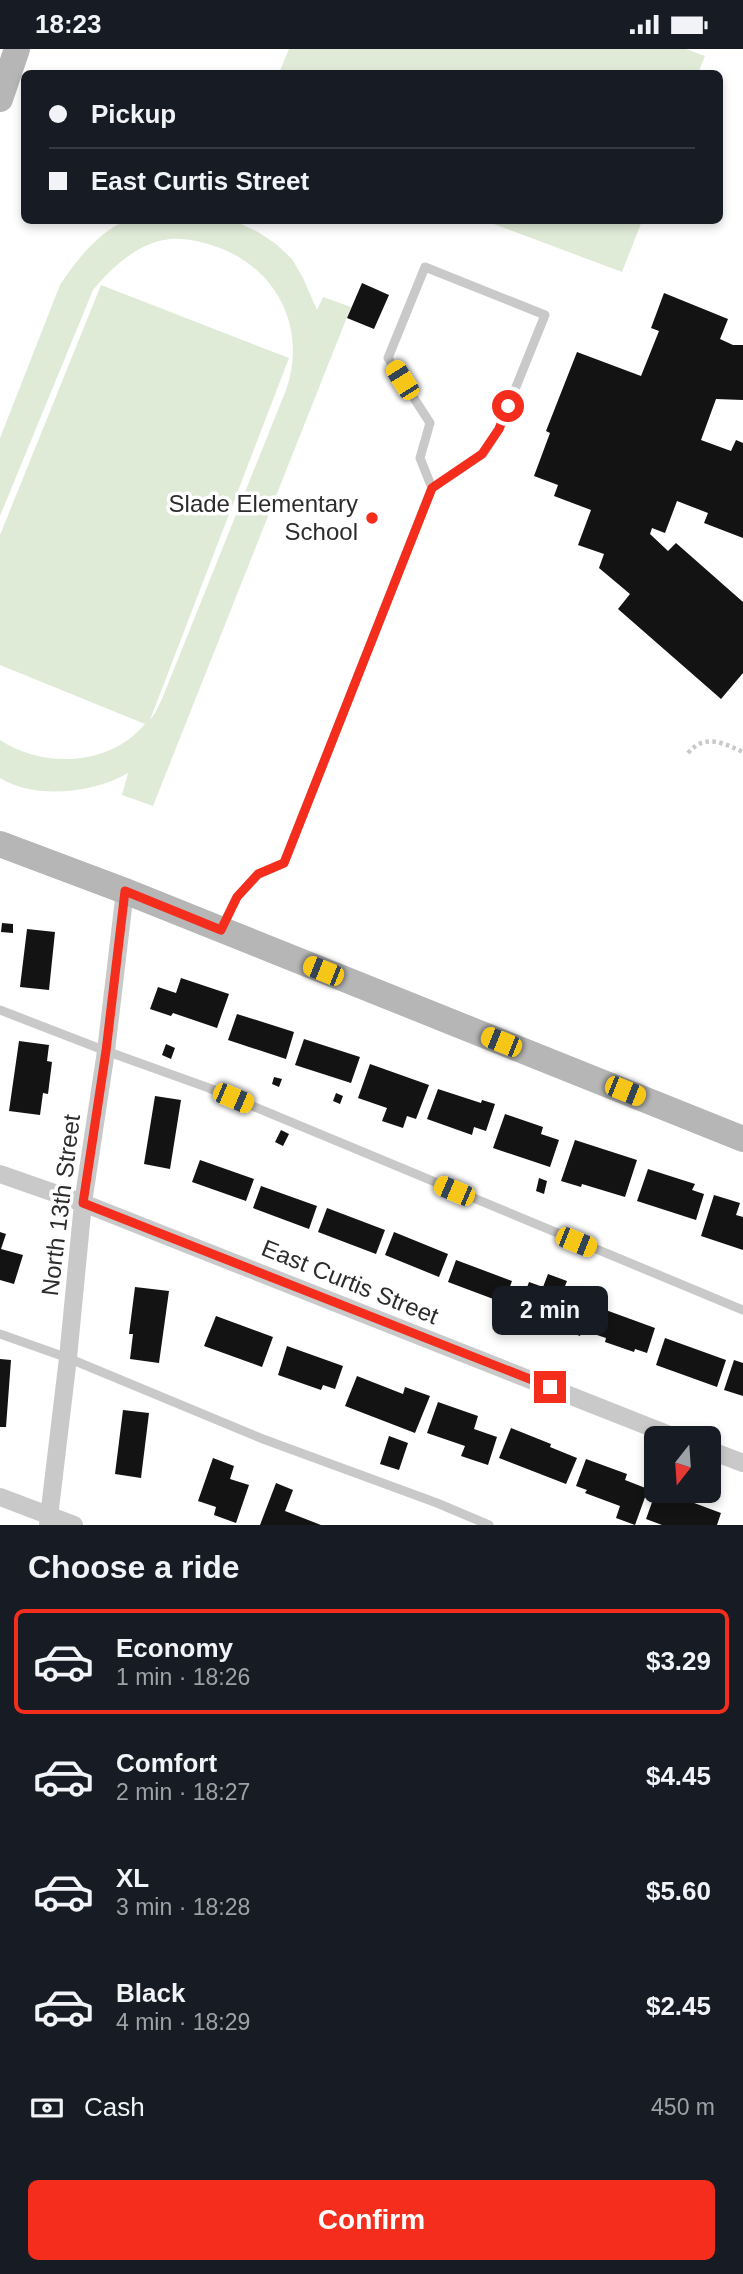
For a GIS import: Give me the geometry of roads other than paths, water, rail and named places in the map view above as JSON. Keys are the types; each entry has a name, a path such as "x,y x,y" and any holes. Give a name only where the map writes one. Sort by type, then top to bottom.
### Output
{"main road":[{"path":"0,99 17,49"},
{"path":"0,844 125,891 743,1139"}],"street":[{"name":"North 13th Street","path":"49,1520 83,1203 106,1051 125,891"},
{"name":"East Curtis Street","path":"0,1174 83,1203 647,1426"},
{"path":"721,1455 743,1463"},
{"path":"0,1497 49,1520 74,1525"}],"lane":[{"path":"221,930 237,897 258,874 284,863 432,488 482,454 494,437 545,315 425,267 388,358 430,423 420,457 432,488"},
{"path":"0,1010 209,1088 743,1310"},
{"path":"0,1334 68,1358 263,1439 489,1525"}],"place":[{"name":"Slade Elementary School","path":"372,518"}]}
